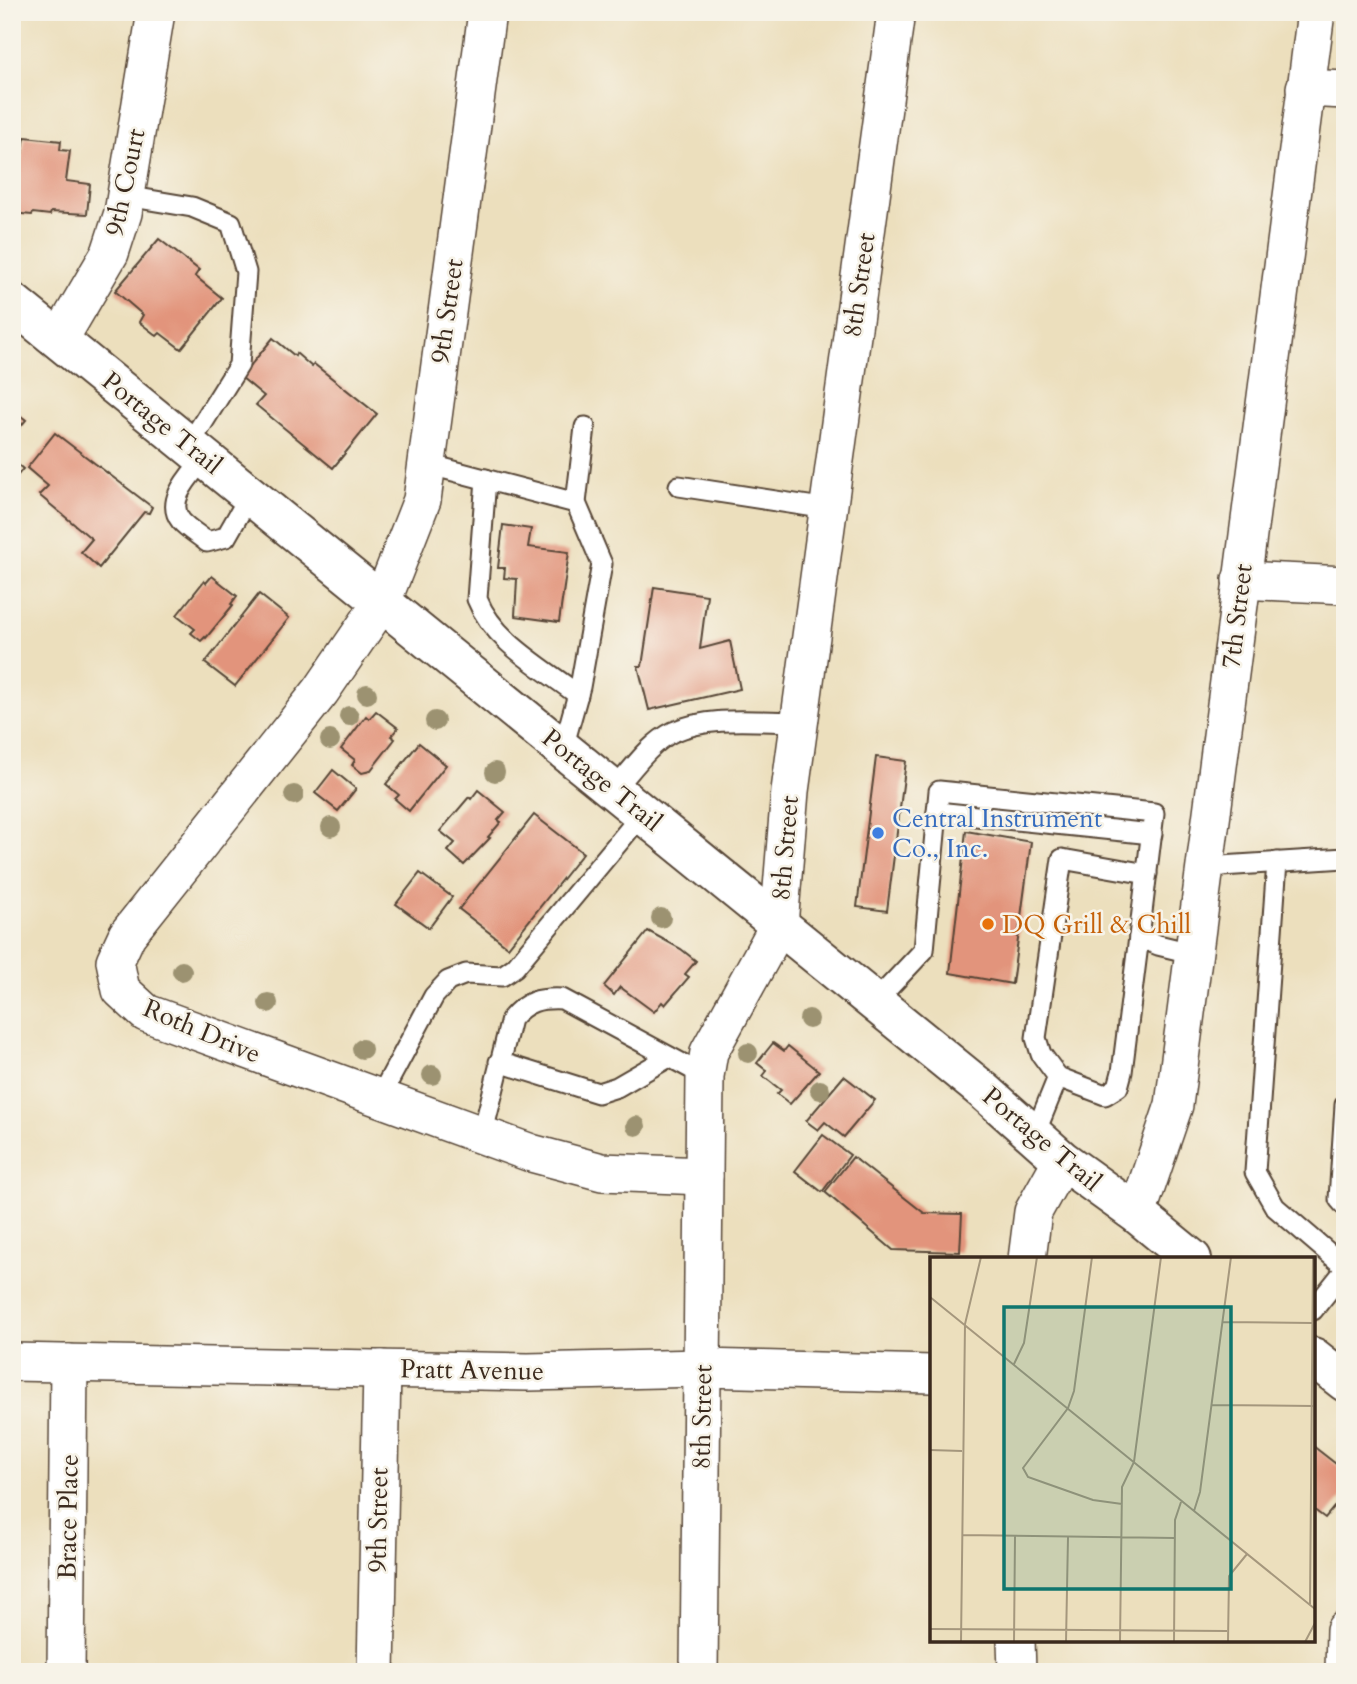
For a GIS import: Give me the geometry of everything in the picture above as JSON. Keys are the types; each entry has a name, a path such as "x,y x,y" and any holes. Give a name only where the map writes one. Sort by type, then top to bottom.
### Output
{"main road":[{"name":"Portage Trail","path":"12,302 629,801 984,1091 1048,1148 1190,1257"},
{"path":"1315,1359 1345,1382"}],"street":[{"name":"9th Court","path":"60,340 110,253 126,196 156,12"},
{"name":"9th Street","path":"382,602 422,500 487,12"},
{"name":"8th Street","path":"699,1672 705,1076 709,1052 779,925 790,791 896,12"},
{"name":"7th Street","path":"1137,1214 1174,1105 1316,12"},
{"path":"1305,88 1345,90"},
{"path":"1241,580 1345,585"},
{"name":"Roth Drive","path":"382,602 321,691 127,935 115,961 121,990 146,1013 531,1153 602,1172 704,1176"},
{"path":"1027,1257 1032,1212 1048,1148"},
{"name":"Pratt Avenue","path":"12,1362 528,1372 702,1368 930,1374"},
{"name":"Brace Place","path":"66,1672 69,1363"},
{"name":"9th Street","path":"376,1672 382,1369"},
{"path":"1344,1672 1345,1630"},
{"path":"1016,1642 1017,1672"}],"lane":[{"path":"126,196 192,207 231,223 246,271 239,365 176,496 175,510 181,520 207,542 226,537 250,495"},
{"path":"563,748 578,695 602,564 576,503 585,427"},
{"path":"427,464 576,503"},
{"path":"486,480 477,598 484,616 498,633 578,695"},
{"path":"679,486 828,509"},
{"path":"379,1099 434,996 448,981 466,974 502,976 515,967 629,801 653,747 673,732 701,725 734,721 799,722"},
{"path":"874,1002 924,950 939,791 1154,813 1152,834 1147,874 1122,1072 1118,1087 1105,1095 1058,1077 1041,1054 1036,1038 1062,859 1147,874"},
{"path":"1206,867 1345,858"},
{"path":"1277,862 1255,1172 1275,1207 1345,1268 1315,1307"},
{"path":"1139,937 1158,946 1195,954"},
{"path":"482,1136 511,1019 522,1007 540,998 562,999 705,1076"},
{"path":"499,1062 598,1093 617,1087 669,1057"},
{"path":"1048,1148 1058,1077"},
{"path":"1345,1105 1339,1199 1345,1206"}],"building":[{"path":"25,137 61,141 60,150 70,151 66,181 90,184 87,214 12,213"},
{"path":"159,239 199,270 195,276 222,298 181,349 160,333 157,336 139,322 143,315 115,291"},
{"path":"273,338 312,367 314,364 377,414 333,468 256,405 264,396 241,377"},
{"path":"12,409 26,420 12,437"},
{"path":"55,433 152,507 149,513 144,512 99,568 81,552 92,539 39,495 48,486 27,468"},
{"path":"12,460 23,469 12,482"},
{"path":"503,525 531,529 528,547 569,552 559,622 515,616 517,579 504,578 505,568 498,568"},
{"path":"212,576 237,596 231,604 233,605 201,641 191,633 195,629 177,615 204,581 206,583"},
{"path":"654,587 707,595 700,649 730,641 740,689 649,710 638,666 642,666"},
{"path":"259,594 289,618 235,686 205,663"},
{"path":"376,711 398,728 391,736 395,739 370,771 362,773 352,765 355,760 341,749 366,716 369,719"},
{"path":"419,743 446,765 409,811 395,799 399,795 386,784"},
{"path":"876,757 906,761 887,911 857,907"},
{"path":"333,770 356,789 338,811 315,793"},
{"path":"478,790 505,812 498,820 501,822 488,837 490,838 464,865 448,851 455,843 440,831"},
{"path":"534,815 583,853 508,947 459,909"},
{"name":"DQ Grill & Chill","path":"966,831 1031,842 1012,984 950,973"},
{"path":"420,873 452,897 429,928 396,904"},
{"path":"648,931 681,949 696,961 685,974 689,977 665,1005 662,1002 654,1012 620,987 614,995 604,986"},
{"path":"773,1043 784,1051 788,1046 819,1071 790,1104 777,1094 781,1090 763,1076 767,1071 757,1063"},
{"path":"844,1076 875,1100 844,1137 825,1122 818,1130 806,1121"},
{"path":"823,1135 850,1155 822,1192 795,1171"},
{"path":"853,1157 924,1213 962,1214 960,1252 893,1250 825,1192"},
{"path":"1315,1448 1345,1471 1345,1494 1325,1518 1315,1510"}],"place":[{"name":"Central Instrument Co., Inc.","path":"878,833"},
{"name":"DQ Grill & Chill","path":"988,924"}]}
